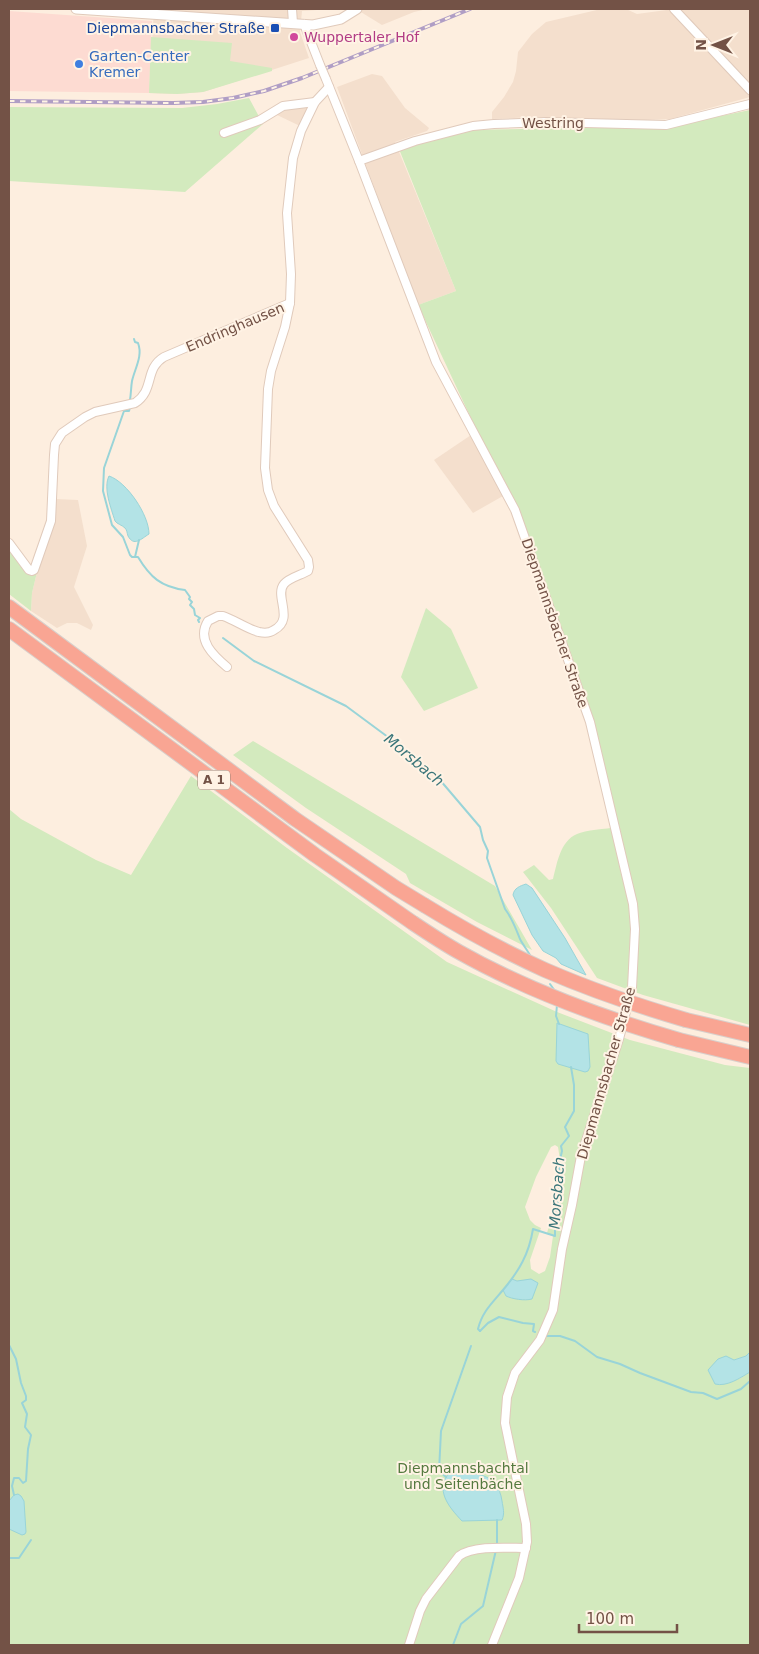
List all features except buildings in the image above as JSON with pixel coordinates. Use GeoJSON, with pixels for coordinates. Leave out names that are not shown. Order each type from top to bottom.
{"type":"FeatureCollection","features":[{"type":"Feature","properties":{"kind":"highway","name":"A 1"},"geometry":{"type":"LineString","coordinates":[[9,607],[345,854],[478,937],[545,970],[634,1004],[686,1020],[750,1035]]}},
{"type":"Feature","properties":{"kind":"highway","name":"A 1"},"geometry":{"type":"LineString","coordinates":[[9,629],[315,855],[413,923],[458,951],[510,978],[596,1014],[679,1040],[750,1057]]}},
{"type":"Feature","properties":{"kind":"street"},"geometry":{"type":"LineString","coordinates":[[76,9],[304,24],[332,22],[357,9]]}},
{"type":"Feature","properties":{"kind":"street"},"geometry":{"type":"LineString","coordinates":[[292,9],[293,23]]}},
{"type":"Feature","properties":{"kind":"street"},"geometry":{"type":"LineString","coordinates":[[674,9],[750,88]]}},
{"type":"Feature","properties":{"kind":"street","name":"Diepmannsbacher Straße"},"geometry":{"type":"LineString","coordinates":[[304,24],[436,362],[515,510],[590,722],[633,904],[635,929],[632,988],[619,1039],[580,1156],[572,1205],[561,1253],[553,1310],[540,1340],[516,1371],[507,1397],[505,1417],[526,1524],[526,1548],[519,1578],[492,1645]]}},
{"type":"Feature","properties":{"kind":"street"},"geometry":{"type":"LineString","coordinates":[[290,304],[291,274],[286,219],[290,177],[298,140],[315,102],[328,84]]}},
{"type":"Feature","properties":{"kind":"street"},"geometry":{"type":"LineString","coordinates":[[224,133],[260,120],[283,106],[315,102]]}},
{"type":"Feature","properties":{"kind":"street","name":"Westring"},"geometry":{"type":"LineString","coordinates":[[359,161],[414,141],[473,126],[546,122],[666,125],[750,104]]}},
{"type":"Feature","properties":{"kind":"street","name":"Endringhausen"},"geometry":{"type":"LineString","coordinates":[[9,543],[29,570],[34,570],[51,521],[55,444],[65,430],[104,409],[135,403],[140,400],[148,388],[153,365],[164,357],[290,304]]}},
{"type":"Feature","properties":{"kind":"street","name":"Endringhausen"},"geometry":{"type":"LineString","coordinates":[[228,667],[212,654],[206,644],[204,631],[208,620],[223,616],[256,631],[264,633],[273,631],[279,627],[283,618],[281,592],[283,585],[288,580],[308,571],[309,567],[308,560],[270,498],[266,482],[268,383],[286,326],[290,304]]}},
{"type":"Feature","properties":{"kind":"street"},"geometry":{"type":"LineString","coordinates":[[409,1645],[426,1599],[464,1553],[497,1548],[526,1548]]}},
{"type":"Feature","properties":{"kind":"shaded area"},"geometry":{"type":"Polygon","coordinates":[[[154,9],[333,9],[302,11],[300,32],[309,58],[203,92],[177,94],[149,93],[154,9]]]}},
{"type":"Feature","properties":{"kind":"shaded area"},"geometry":{"type":"Polygon","coordinates":[[[356,9],[427,9],[414,12],[382,25],[356,9]]]}},
{"type":"Feature","properties":{"kind":"shaded area"},"geometry":{"type":"Polygon","coordinates":[[[601,9],[626,9],[637,14],[674,9],[750,9],[750,97],[670,119],[534,117],[492,119],[492,112],[513,82],[518,52],[532,34],[546,22],[601,9]]]}},
{"type":"Feature","properties":{"kind":"shaded area","name":"Garten-Center Kremer"},"geometry":{"type":"Polygon","coordinates":[[[9,11],[152,21],[149,93],[9,91],[9,11]]]}},
{"type":"Feature","properties":{"kind":"shaded area"},"geometry":{"type":"Polygon","coordinates":[[[372,74],[382,76],[405,108],[429,128],[427,131],[395,142],[456,291],[418,305],[337,87],[372,74]]]}},
{"type":"Feature","properties":{"kind":"shaded area"},"geometry":{"type":"Polygon","coordinates":[[[309,106],[300,126],[275,114],[285,107],[309,106]]]}},
{"type":"Feature","properties":{"kind":"shaded area"},"geometry":{"type":"Polygon","coordinates":[[[477,431],[510,492],[473,513],[434,460],[477,431]]]}},
{"type":"Feature","properties":{"kind":"shaded area"},"geometry":{"type":"Polygon","coordinates":[[[55,499],[78,500],[87,546],[74,587],[93,625],[91,630],[77,623],[67,623],[57,628],[31,611],[32,593],[55,499]]]}},
{"type":"Feature","properties":{"kind":"green space"},"geometry":{"type":"Polygon","coordinates":[[[151,37],[232,43],[230,61],[272,68],[272,71],[203,92],[177,94],[149,93],[151,37]]]}},
{"type":"Feature","properties":{"kind":"green space"},"geometry":{"type":"Polygon","coordinates":[[[249,98],[263,124],[185,192],[9,181],[9,107],[182,108],[249,98]]]}},
{"type":"Feature","properties":{"kind":"green space"},"geometry":{"type":"Polygon","coordinates":[[[750,110],[750,1025],[643,995],[597,978],[551,908],[523,872],[534,865],[549,880],[553,879],[563,847],[571,837],[585,832],[617,827],[593,721],[510,492],[477,431],[418,305],[456,291],[399,149],[465,130],[672,126],[750,110]]]}},
{"type":"Feature","properties":{"kind":"green space"},"geometry":{"type":"Polygon","coordinates":[[[9,545],[28,573],[38,568],[32,593],[31,611],[9,594],[9,545]]]}},
{"type":"Feature","properties":{"kind":"green space"},"geometry":{"type":"Polygon","coordinates":[[[426,608],[451,629],[478,688],[424,711],[401,677],[426,608]]]}},
{"type":"Feature","properties":{"kind":"green space"},"geometry":{"type":"Polygon","coordinates":[[[253,741],[495,886],[532,950],[477,922],[410,883],[406,874],[306,808],[233,755],[253,741]]]}},
{"type":"Feature","properties":{"kind":"green space","name":"Diepmannsbachtal und Seitenbäche"},"geometry":{"type":"Polygon","coordinates":[[[191,776],[287,848],[447,962],[557,1012],[630,1040],[725,1065],[750,1068],[750,1352],[746,1356],[734,1360],[739,1379],[750,1372],[750,1645],[9,1645],[9,809],[21,819],[96,860],[131,875],[191,776]],[[555,1145],[551,1147],[536,1177],[525,1207],[530,1220],[541,1228],[530,1260],[531,1269],[539,1274],[545,1271],[550,1257],[553,1236],[547,1233],[549,1226],[552,1226],[561,1202],[561,1195],[557,1190],[560,1160],[558,1147],[555,1145]],[[513,1280],[513,1298],[529,1300],[517,1281],[513,1280]]]}},
{"type":"Feature","properties":{"kind":"water"},"geometry":{"type":"Polygon","coordinates":[[[109,476],[116,479],[130,492],[141,509],[149,534],[138,541],[135,542],[130,539],[125,528],[115,521],[107,492],[109,476]]]}},
{"type":"Feature","properties":{"kind":"water"},"geometry":{"type":"Polygon","coordinates":[[[526,884],[532,888],[565,938],[586,975],[561,964],[556,958],[543,951],[532,935],[513,895],[516,889],[526,884]]]}},
{"type":"Feature","properties":{"kind":"water"},"geometry":{"type":"Polygon","coordinates":[[[557,1023],[588,1034],[590,1067],[588,1071],[585,1072],[558,1064],[556,1061],[557,1023]]]}},
{"type":"Feature","properties":{"kind":"water"},"geometry":{"type":"Polygon","coordinates":[[[512,1279],[517,1281],[531,1279],[538,1283],[532,1299],[526,1300],[506,1296],[503,1290],[512,1279]]]}},
{"type":"Feature","properties":{"kind":"water"},"geometry":{"type":"Polygon","coordinates":[[[750,1352],[750,1372],[729,1383],[715,1384],[708,1370],[718,1359],[726,1356],[734,1360],[746,1356],[750,1352]]]}},
{"type":"Feature","properties":{"kind":"water"},"geometry":{"type":"Polygon","coordinates":[[[450,1472],[467,1472],[490,1479],[500,1491],[503,1510],[502,1520],[462,1521],[448,1504],[443,1492],[445,1479],[450,1472]]]}},
{"type":"Feature","properties":{"kind":"water"},"geometry":{"type":"Polygon","coordinates":[[[18,1494],[24,1501],[26,1532],[22,1535],[9,1529],[9,1501],[14,1495],[18,1494]]]}},
{"type":"Feature","properties":{"kind":"waterway","name":"Morsbach"},"geometry":{"type":"LineString","coordinates":[[130,400],[132,381],[140,353],[138,343],[134,339]]}},
{"type":"Feature","properties":{"kind":"waterway","name":"Morsbach"},"geometry":{"type":"LineString","coordinates":[[130,407],[129,411],[124,411],[104,468],[103,491],[112,525],[123,537],[130,555],[138,557],[157,580],[163,584],[185,590],[190,597],[189,599],[192,602],[190,605],[194,609],[195,615],[200,618],[199,622]]}},
{"type":"Feature","properties":{"kind":"waterway","name":"Morsbach"},"geometry":{"type":"LineString","coordinates":[[135,557],[139,540]]}},
{"type":"Feature","properties":{"kind":"waterway","name":"Morsbach"},"geometry":{"type":"LineString","coordinates":[[223,638],[254,661],[346,706],[396,743],[440,780],[480,827],[488,851],[487,858],[505,909],[531,957]]}},
{"type":"Feature","properties":{"kind":"waterway","name":"Morsbach"},"geometry":{"type":"LineString","coordinates":[[550,984],[555,991]]}},
{"type":"Feature","properties":{"kind":"waterway","name":"Morsbach"},"geometry":{"type":"LineString","coordinates":[[557,1005],[556,1016],[559,1024]]}},
{"type":"Feature","properties":{"kind":"waterway","name":"Morsbach"},"geometry":{"type":"LineString","coordinates":[[480,1331],[478,1329],[485,1313],[509,1283],[522,1262],[529,1246],[533,1229],[555,1236],[555,1213],[558,1206],[561,1146],[569,1136],[565,1127],[574,1111],[574,1085],[571,1067]]}},
{"type":"Feature","properties":{"kind":"waterway"},"geometry":{"type":"LineString","coordinates":[[480,1331],[488,1323],[499,1317],[534,1324],[533,1331],[535,1332]]}},
{"type":"Feature","properties":{"kind":"waterway"},"geometry":{"type":"LineString","coordinates":[[545,1336],[560,1336],[575,1341],[597,1357],[691,1392],[703,1393],[717,1399],[741,1389],[750,1381]]}},
{"type":"Feature","properties":{"kind":"waterway"},"geometry":{"type":"LineString","coordinates":[[9,1345],[16,1359],[26,1396],[26,1400],[22,1403],[27,1414],[25,1427],[31,1435],[26,1481],[23,1483],[19,1478],[14,1478],[12,1486],[14,1495]]}},
{"type":"Feature","properties":{"kind":"waterway","name":"Morsbach"},"geometry":{"type":"LineString","coordinates":[[446,1477],[439,1471],[441,1431],[471,1346]]}},
{"type":"Feature","properties":{"kind":"waterway","name":"Morsbach"},"geometry":{"type":"LineString","coordinates":[[497,1520],[497,1545]]}},
{"type":"Feature","properties":{"kind":"waterway"},"geometry":{"type":"LineString","coordinates":[[9,1558],[19,1558],[31,1540]]}},
{"type":"Feature","properties":{"kind":"waterway","name":"Morsbach"},"geometry":{"type":"LineString","coordinates":[[453,1645],[461,1624],[483,1606],[496,1550]]}},
{"type":"Feature","properties":{"kind":"railway"},"geometry":{"type":"LineString","coordinates":[[9,101],[173,103],[233,98],[264,91],[302,78],[470,9]]}},
{"type":"Feature","properties":{"kind":"place","name":"Diepmannsbacher Straße"},"geometry":{"type":"Point","coordinates":[275,28]}},
{"type":"Feature","properties":{"kind":"place","name":"Wuppertaler Hof"},"geometry":{"type":"Point","coordinates":[294,37]}},
{"type":"Feature","properties":{"kind":"place","name":"Garten-Center Kremer"},"geometry":{"type":"Point","coordinates":[79,64]}}]}
